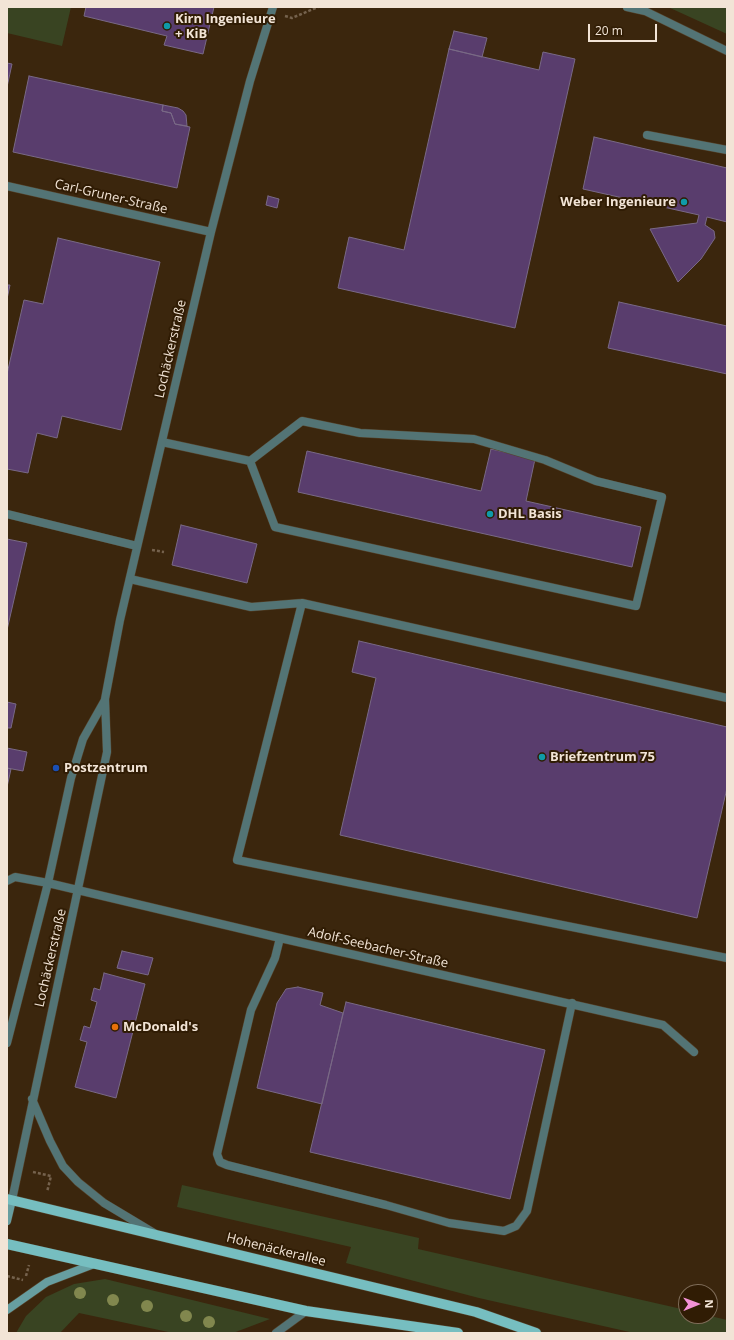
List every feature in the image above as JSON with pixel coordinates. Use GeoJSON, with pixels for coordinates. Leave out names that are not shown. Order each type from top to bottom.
{"type":"FeatureCollection","features":[{"type":"Feature","properties":{"kind":"main road","name":"Hohenäckerallee"},"geometry":{"type":"LineString","coordinates":[[10,1200],[476,1312],[536,1333]]}},
{"type":"Feature","properties":{"kind":"main road"},"geometry":{"type":"LineString","coordinates":[[7,1244],[306,1311],[458,1333]]}},
{"type":"Feature","properties":{"kind":"street","name":"Lochäckerstraße"},"geometry":{"type":"LineString","coordinates":[[7,1221],[10,1200],[107,752],[105,699],[120,620],[210,232],[250,81],[273,7]]}},
{"type":"Feature","properties":{"kind":"street"},"geometry":{"type":"LineString","coordinates":[[626,7],[645,11],[727,52]]}},
{"type":"Feature","properties":{"kind":"street"},"geometry":{"type":"LineString","coordinates":[[647,135],[727,150]]}},
{"type":"Feature","properties":{"kind":"street","name":"Carl-Gruner-Straße"},"geometry":{"type":"LineString","coordinates":[[7,186],[210,232]]}},
{"type":"Feature","properties":{"kind":"street"},"geometry":{"type":"LineString","coordinates":[[162,442],[250,461],[302,421],[360,433],[474,439],[545,460],[596,481],[662,497],[636,606],[275,527],[250,461]]}},
{"type":"Feature","properties":{"kind":"street"},"geometry":{"type":"LineString","coordinates":[[7,514],[137,546]]}},
{"type":"Feature","properties":{"kind":"street"},"geometry":{"type":"LineString","coordinates":[[130,579],[251,607],[302,603],[727,698]]}},
{"type":"Feature","properties":{"kind":"street"},"geometry":{"type":"LineString","coordinates":[[302,603],[237,860],[327,877],[658,946],[727,958]]}},
{"type":"Feature","properties":{"kind":"street","name":"Lochäckerstraße"},"geometry":{"type":"LineString","coordinates":[[7,1043],[48,883],[71,778],[83,739],[105,699]]}},
{"type":"Feature","properties":{"kind":"street"},"geometry":{"type":"LineString","coordinates":[[7,881],[15,877],[48,883]]}},
{"type":"Feature","properties":{"kind":"street","name":"Adolf-Seebacher-Straße"},"geometry":{"type":"LineString","coordinates":[[48,883],[280,938],[572,1003],[663,1025],[694,1052]]}},
{"type":"Feature","properties":{"kind":"street"},"geometry":{"type":"LineString","coordinates":[[280,938],[275,958],[251,1010],[217,1154],[220,1162],[449,1223],[504,1231],[516,1226],[527,1211],[572,1003]]}},
{"type":"Feature","properties":{"kind":"street"},"geometry":{"type":"LineString","coordinates":[[32,1099],[50,1141],[63,1166],[78,1182],[104,1203],[158,1235]]}},
{"type":"Feature","properties":{"kind":"street"},"geometry":{"type":"LineString","coordinates":[[7,1310],[47,1282],[94,1264]]}},
{"type":"Feature","properties":{"kind":"street"},"geometry":{"type":"LineString","coordinates":[[276,1333],[306,1311]]}},
{"type":"Feature","properties":{"kind":"green space"},"geometry":{"type":"Polygon","coordinates":[[[7,7],[71,7],[62,46],[7,33],[7,7]]]}},
{"type":"Feature","properties":{"kind":"green space"},"geometry":{"type":"Polygon","coordinates":[[[668,7],[727,7],[727,34],[668,7]]]}},
{"type":"Feature","properties":{"kind":"green space"},"geometry":{"type":"Polygon","coordinates":[[[182,1185],[419,1238],[418,1249],[678,1308],[678,1324],[718,1324],[718,1318],[727,1320],[727,1333],[634,1333],[479,1298],[346,1263],[351,1247],[177,1207],[182,1185]]]}},
{"type":"Feature","properties":{"kind":"green space"},"geometry":{"type":"Polygon","coordinates":[[[105,1279],[270,1319],[233,1333],[173,1333],[79,1313],[60,1333],[16,1333],[26,1316],[46,1297],[74,1284],[105,1279]]]}},
{"type":"Feature","properties":{"kind":"building","name":"Kirn Ingenieure + KiB"},"geometry":{"type":"Polygon","coordinates":[[[86,7],[214,7],[203,54],[164,45],[167,36],[84,16],[86,7]]]}},
{"type":"Feature","properties":{"kind":"building"},"geometry":{"type":"Polygon","coordinates":[[[454,31],[487,38],[482,57],[449,49],[454,31]]]}},
{"type":"Feature","properties":{"kind":"building"},"geometry":{"type":"Polygon","coordinates":[[[449,49],[539,70],[543,52],[575,59],[515,328],[338,288],[349,237],[404,250],[449,49]]]}},
{"type":"Feature","properties":{"kind":"building"},"geometry":{"type":"Polygon","coordinates":[[[7,63],[12,64],[7,87],[7,63]]]}},
{"type":"Feature","properties":{"kind":"building"},"geometry":{"type":"Polygon","coordinates":[[[29,76],[163,105],[162,111],[171,113],[175,124],[190,127],[177,188],[13,152],[29,76]]]}},
{"type":"Feature","properties":{"kind":"building"},"geometry":{"type":"Polygon","coordinates":[[[163,105],[178,108],[183,111],[186,115],[187,126],[175,124],[171,113],[162,111],[163,105]]]}},
{"type":"Feature","properties":{"kind":"building","name":"Weber Ingenieure"},"geometry":{"type":"Polygon","coordinates":[[[594,137],[727,168],[727,222],[707,217],[705,225],[714,231],[715,238],[701,259],[678,282],[650,229],[697,223],[699,215],[583,189],[594,137]]]}},
{"type":"Feature","properties":{"kind":"building"},"geometry":{"type":"Polygon","coordinates":[[[268,196],[279,199],[277,208],[266,205],[268,196]]]}},
{"type":"Feature","properties":{"kind":"building"},"geometry":{"type":"Polygon","coordinates":[[[58,238],[160,262],[121,430],[62,416],[57,438],[37,433],[28,473],[7,469],[7,374],[24,300],[43,304],[58,238]]]}},
{"type":"Feature","properties":{"kind":"building"},"geometry":{"type":"Polygon","coordinates":[[[7,285],[10,285],[7,299],[7,285]]]}},
{"type":"Feature","properties":{"kind":"building"},"geometry":{"type":"Polygon","coordinates":[[[619,302],[727,326],[727,374],[608,348],[619,302]]]}},
{"type":"Feature","properties":{"kind":"building","name":"DHL Basis"},"geometry":{"type":"Polygon","coordinates":[[[491,449],[535,459],[526,501],[641,527],[632,567],[298,492],[307,451],[481,491],[491,449]]]}},
{"type":"Feature","properties":{"kind":"building"},"geometry":{"type":"Polygon","coordinates":[[[181,525],[257,544],[247,583],[172,565],[181,525]]]}},
{"type":"Feature","properties":{"kind":"building"},"geometry":{"type":"Polygon","coordinates":[[[7,539],[27,543],[7,630],[7,539]]]}},
{"type":"Feature","properties":{"kind":"building","name":"Briefzentrum 75"},"geometry":{"type":"Polygon","coordinates":[[[359,641],[727,727],[727,788],[697,918],[340,835],[376,678],[352,672],[359,641]]]}},
{"type":"Feature","properties":{"kind":"building"},"geometry":{"type":"Polygon","coordinates":[[[7,702],[16,704],[11,728],[7,728],[7,702]]]}},
{"type":"Feature","properties":{"kind":"building"},"geometry":{"type":"Polygon","coordinates":[[[7,748],[27,752],[23,771],[7,768],[7,748]]]}},
{"type":"Feature","properties":{"kind":"building"},"geometry":{"type":"Polygon","coordinates":[[[7,768],[11,769],[7,787],[7,768]]]}},
{"type":"Feature","properties":{"kind":"building"},"geometry":{"type":"Polygon","coordinates":[[[122,951],[153,958],[148,975],[117,968],[122,951]]]}},
{"type":"Feature","properties":{"kind":"building"},"geometry":{"type":"Polygon","coordinates":[[[104,973],[145,984],[116,1098],[75,1087],[87,1042],[80,1040],[84,1026],[90,1028],[97,1002],[91,1000],[94,988],[100,990],[104,973]]]}},
{"type":"Feature","properties":{"kind":"building"},"geometry":{"type":"Polygon","coordinates":[[[298,987],[323,993],[320,1005],[343,1013],[322,1104],[257,1088],[277,1003],[286,989],[298,987]]]}},
{"type":"Feature","properties":{"kind":"building"},"geometry":{"type":"Polygon","coordinates":[[[346,1002],[545,1050],[510,1199],[310,1152],[346,1002]]]}},
{"type":"Feature","properties":{"kind":"place","name":"Kirn Ingenieure + KiB"},"geometry":{"type":"Point","coordinates":[167,26]}},
{"type":"Feature","properties":{"kind":"place","name":"Weber Ingenieure"},"geometry":{"type":"Point","coordinates":[684,202]}},
{"type":"Feature","properties":{"kind":"place","name":"DHL Basis"},"geometry":{"type":"Point","coordinates":[490,514]}},
{"type":"Feature","properties":{"kind":"place","name":"Briefzentrum 75"},"geometry":{"type":"Point","coordinates":[542,757]}},
{"type":"Feature","properties":{"kind":"place","name":"Postzentrum"},"geometry":{"type":"Point","coordinates":[56,768]}},
{"type":"Feature","properties":{"kind":"place","name":"McDonald's"},"geometry":{"type":"Point","coordinates":[115,1027]}}]}
